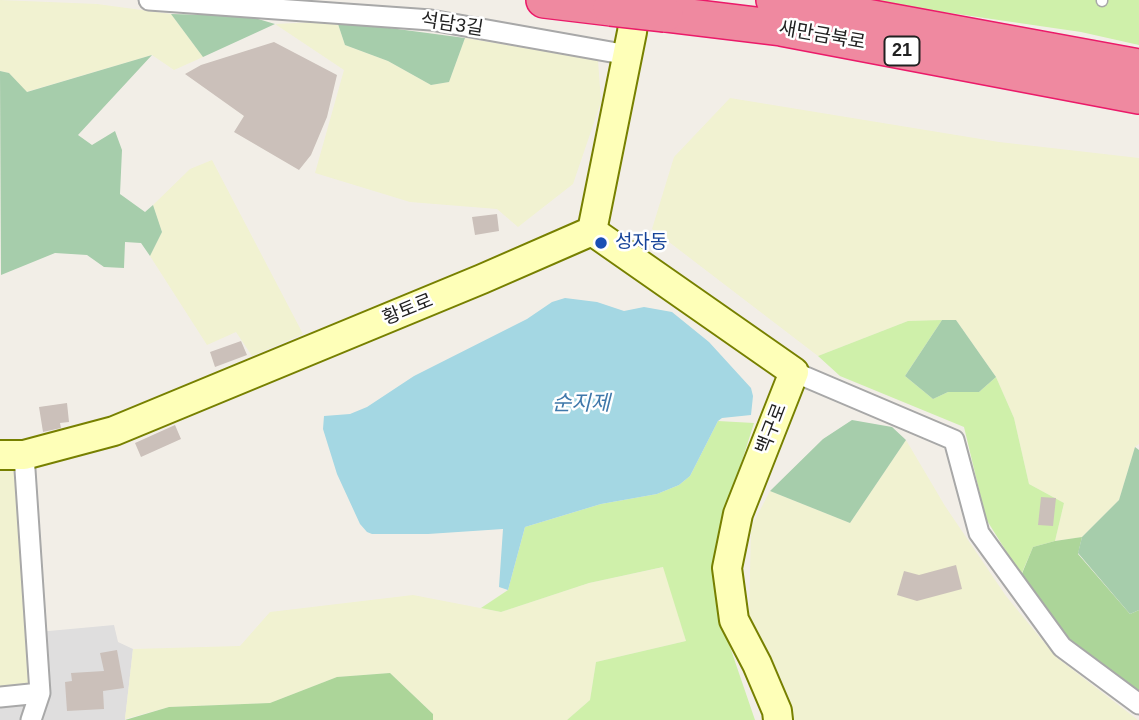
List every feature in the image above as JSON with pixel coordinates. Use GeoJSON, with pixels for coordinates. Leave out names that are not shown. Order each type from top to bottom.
{"type":"FeatureCollection","features":[{"type":"Feature","properties":{"kind":"highway","name":"새만금북로"},"geometry":{"type":"LineString","coordinates":[[544,0],[637,7],[782,28],[1139,96]]}},
{"type":"Feature","properties":{"kind":"highway","name":"새만금북로"},"geometry":{"type":"LineString","coordinates":[[774,0],[1139,67]]}},
{"type":"Feature","properties":{"kind":"main road"},"geometry":{"type":"LineString","coordinates":[[637,7],[592,231],[794,372]]}},
{"type":"Feature","properties":{"kind":"main road","name":"황토로"},"geometry":{"type":"LineString","coordinates":[[12,455],[114,431],[592,231]]}},
{"type":"Feature","properties":{"kind":"main road","name":"백구로"},"geometry":{"type":"LineString","coordinates":[[778,720],[777,711],[757,664],[734,620],[727,568],[738,514],[794,372]]}},
{"type":"Feature","properties":{"kind":"street","name":"석담3길"},"geometry":{"type":"LineString","coordinates":[[149,0],[431,20],[628,55]]}},
{"type":"Feature","properties":{"kind":"street"},"geometry":{"type":"LineString","coordinates":[[794,372],[954,440],[979,533],[1062,647],[1139,704]]}},
{"type":"Feature","properties":{"kind":"street"},"geometry":{"type":"LineString","coordinates":[[12,455],[40,693],[32,720]]}},
{"type":"Feature","properties":{"kind":"street"},"geometry":{"type":"LineString","coordinates":[[0,697],[40,693]]}},
{"type":"Feature","properties":{"kind":"shaded area"},"geometry":{"type":"Polygon","coordinates":[[[114,625],[118,642],[133,649],[125,720],[0,720],[0,688],[27,633],[114,625]]]}},
{"type":"Feature","properties":{"kind":"green space"},"geometry":{"type":"Polygon","coordinates":[[[0,0],[97,4],[171,14],[203,57],[174,70],[152,55],[26,92],[9,73],[0,71],[0,0]]]}},
{"type":"Feature","properties":{"kind":"green space"},"geometry":{"type":"Polygon","coordinates":[[[861,0],[1139,0],[1139,45],[1081,32],[861,0]]]}},
{"type":"Feature","properties":{"kind":"green space"},"geometry":{"type":"Polygon","coordinates":[[[171,14],[248,16],[275,24],[203,57],[171,14]]]}},
{"type":"Feature","properties":{"kind":"green space"},"geometry":{"type":"Polygon","coordinates":[[[337,21],[345,45],[388,61],[431,85],[449,82],[465,38],[598,60],[601,102],[573,184],[518,227],[497,209],[410,202],[315,173],[344,70],[275,24],[337,21]]]}},
{"type":"Feature","properties":{"kind":"green space"},"geometry":{"type":"Polygon","coordinates":[[[337,21],[465,38],[449,82],[431,85],[388,61],[345,45],[337,21]]]}},
{"type":"Feature","properties":{"kind":"green space"},"geometry":{"type":"Polygon","coordinates":[[[152,55],[78,135],[92,145],[115,131],[122,150],[120,194],[145,212],[153,205],[162,232],[150,256],[141,243],[125,242],[124,268],[104,267],[87,255],[55,253],[1,275],[0,71],[9,73],[27,92],[152,55]]]}},
{"type":"Feature","properties":{"kind":"green space"},"geometry":{"type":"Polygon","coordinates":[[[730,98],[999,142],[1139,158],[1139,444],[1135,447],[1119,500],[1082,537],[1055,541],[1064,503],[1029,484],[1014,418],[996,377],[956,320],[908,321],[818,356],[652,229],[674,157],[730,98]]]}},
{"type":"Feature","properties":{"kind":"green space"},"geometry":{"type":"Polygon","coordinates":[[[212,160],[303,334],[252,356],[236,332],[207,345],[150,256],[162,232],[153,205],[190,169],[212,160]]]}},
{"type":"Feature","properties":{"kind":"green space"},"geometry":{"type":"Polygon","coordinates":[[[942,320],[905,376],[933,399],[948,392],[979,392],[996,377],[1014,418],[1029,484],[1064,503],[1055,541],[1033,547],[1021,575],[986,519],[964,427],[840,376],[818,356],[908,321],[942,320]]]}},
{"type":"Feature","properties":{"kind":"green space"},"geometry":{"type":"Polygon","coordinates":[[[942,320],[956,320],[996,377],[979,392],[948,392],[933,399],[905,376],[942,320]]]}},
{"type":"Feature","properties":{"kind":"green space"},"geometry":{"type":"Polygon","coordinates":[[[852,420],[892,427],[906,440],[850,523],[770,491],[823,439],[852,420]]]}},
{"type":"Feature","properties":{"kind":"green space"},"geometry":{"type":"Polygon","coordinates":[[[718,421],[754,423],[722,524],[716,606],[755,720],[567,720],[590,700],[596,662],[686,641],[663,567],[589,583],[501,612],[481,608],[508,590],[525,527],[601,504],[657,494],[679,485],[690,476],[718,421]]]}},
{"type":"Feature","properties":{"kind":"green space"},"geometry":{"type":"Polygon","coordinates":[[[906,440],[945,506],[1006,596],[1056,657],[1138,720],[792,720],[783,683],[749,617],[751,527],[770,491],[850,523],[906,440]]]}},
{"type":"Feature","properties":{"kind":"green space"},"geometry":{"type":"Polygon","coordinates":[[[1135,447],[1139,450],[1139,610],[1130,614],[1078,553],[1082,537],[1119,500],[1135,447]]]}},
{"type":"Feature","properties":{"kind":"green space"},"geometry":{"type":"Polygon","coordinates":[[[0,469],[14,470],[31,685],[0,688],[0,469]]]}},
{"type":"Feature","properties":{"kind":"green space"},"geometry":{"type":"Polygon","coordinates":[[[1082,537],[1078,554],[1130,614],[1139,610],[1139,695],[1076,649],[1051,621],[1021,576],[1033,547],[1082,537]]]}},
{"type":"Feature","properties":{"kind":"green space"},"geometry":{"type":"Polygon","coordinates":[[[664,567],[686,641],[596,662],[590,700],[567,720],[433,720],[433,714],[390,673],[337,677],[270,703],[169,707],[125,719],[133,649],[240,646],[270,612],[413,595],[501,612],[589,583],[664,567]]]}},
{"type":"Feature","properties":{"kind":"green space"},"geometry":{"type":"Polygon","coordinates":[[[390,673],[433,714],[433,720],[125,720],[169,707],[270,703],[337,677],[390,673]]]}},
{"type":"Feature","properties":{"kind":"water","name":"순지제"},"geometry":{"type":"Polygon","coordinates":[[[565,298],[597,302],[624,311],[644,307],[672,312],[709,342],[751,388],[751,415],[722,418],[718,421],[690,476],[679,485],[657,494],[601,504],[525,527],[508,590],[499,587],[503,529],[428,534],[367,532],[360,524],[337,474],[323,429],[324,416],[350,414],[367,407],[414,376],[527,319],[552,302],[565,298]]]}},
{"type":"Feature","properties":{"kind":"building"},"geometry":{"type":"Polygon","coordinates":[[[274,42],[337,75],[327,117],[311,155],[299,170],[234,132],[244,116],[185,74],[201,65],[274,42]]]}},
{"type":"Feature","properties":{"kind":"building"},"geometry":{"type":"Polygon","coordinates":[[[497,214],[499,231],[475,235],[472,217],[497,214]]]}},
{"type":"Feature","properties":{"kind":"building"},"geometry":{"type":"Polygon","coordinates":[[[241,341],[247,355],[215,367],[210,352],[241,341]]]}},
{"type":"Feature","properties":{"kind":"building"},"geometry":{"type":"Polygon","coordinates":[[[67,403],[69,422],[60,423],[61,428],[43,432],[39,407],[67,403]]]}},
{"type":"Feature","properties":{"kind":"building"},"geometry":{"type":"Polygon","coordinates":[[[175,425],[181,439],[141,457],[135,443],[175,425]]]}},
{"type":"Feature","properties":{"kind":"building"},"geometry":{"type":"Polygon","coordinates":[[[1041,497],[1056,498],[1053,526],[1038,525],[1041,497]]]}},
{"type":"Feature","properties":{"kind":"building"},"geometry":{"type":"Polygon","coordinates":[[[956,565],[962,589],[917,601],[897,595],[904,571],[919,575],[956,565]]]}},
{"type":"Feature","properties":{"kind":"building"},"geometry":{"type":"Polygon","coordinates":[[[117,650],[124,688],[103,691],[104,709],[67,711],[65,682],[72,681],[71,673],[104,671],[100,653],[117,650]]]}},
{"type":"Feature","properties":{"kind":"place","name":"성자동"},"geometry":{"type":"Point","coordinates":[601,243]}}]}
